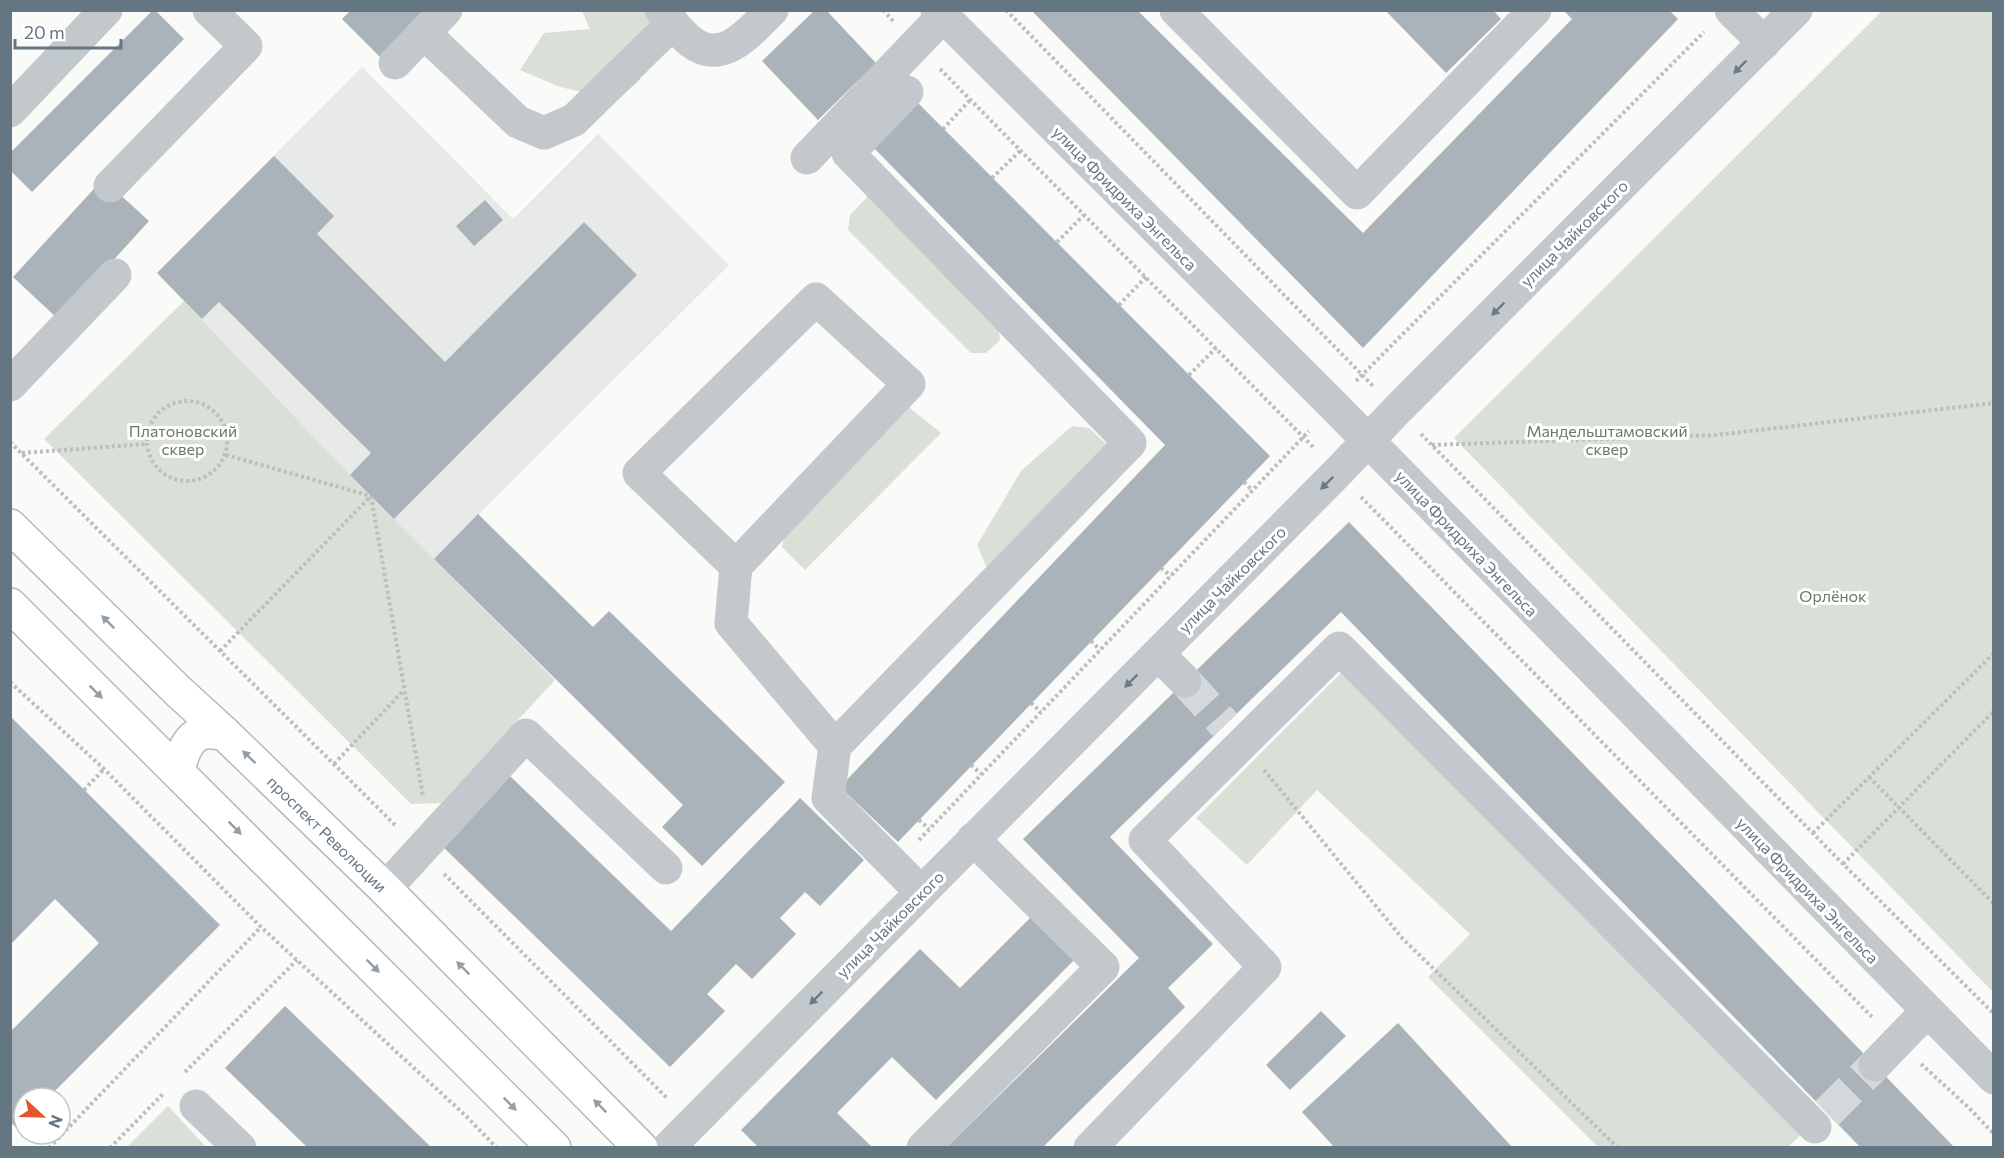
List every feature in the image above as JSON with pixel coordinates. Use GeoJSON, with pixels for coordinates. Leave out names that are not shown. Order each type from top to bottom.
{"type":"FeatureCollection","features":[{"type":"Feature","properties":{"kind":"main road","name":"проспект Революции"},"geometry":{"type":"LineString","coordinates":[[10,526],[385,889],[641,1148]]}},
{"type":"Feature","properties":{"kind":"main road"},"geometry":{"type":"LineString","coordinates":[[10,605],[554,1148]]}},
{"type":"Feature","properties":{"kind":"main road"},"geometry":{"type":"LineString","coordinates":[[178,771],[181,757],[189,742],[203,732],[224,733]]}},
{"type":"Feature","properties":{"kind":"street"},"geometry":{"type":"LineString","coordinates":[[10,111],[105,10]]}},
{"type":"Feature","properties":{"kind":"street"},"geometry":{"type":"LineString","coordinates":[[110,186],[246,46],[210,10]]}},
{"type":"Feature","properties":{"kind":"street"},"geometry":{"type":"LineString","coordinates":[[395,63],[435,22],[518,122],[544,133],[574,120],[667,17],[692,42],[714,51],[733,46],[772,10]]}},
{"type":"Feature","properties":{"kind":"street"},"geometry":{"type":"LineString","coordinates":[[1176,10],[1358,193],[1383,148],[1535,10]]}},
{"type":"Feature","properties":{"kind":"street","name":"улица Чайковского"},"geometry":{"type":"LineString","coordinates":[[668,1148],[1796,10]]}},
{"type":"Feature","properties":{"kind":"street"},"geometry":{"type":"LineString","coordinates":[[807,158],[916,44],[940,13]]}},
{"type":"Feature","properties":{"kind":"street","name":"улица Фридриха Энгельса"},"geometry":{"type":"LineString","coordinates":[[940,13],[1333,405],[1994,1078]]}},
{"type":"Feature","properties":{"kind":"street"},"geometry":{"type":"LineString","coordinates":[[1720,19],[1764,43]]}},
{"type":"Feature","properties":{"kind":"street"},"geometry":{"type":"LineString","coordinates":[[907,92],[848,153],[1130,443],[835,746],[828,798],[921,892]]}},
{"type":"Feature","properties":{"kind":"street"},"geometry":{"type":"LineString","coordinates":[[10,385],[115,275]]}},
{"type":"Feature","properties":{"kind":"street"},"geometry":{"type":"LineString","coordinates":[[736,566],[639,472],[816,299],[909,384],[736,566],[731,623],[835,746]]}},
{"type":"Feature","properties":{"kind":"street"},"geometry":{"type":"LineString","coordinates":[[1090,1148],[1265,967],[1145,840],[1233,734],[1339,648],[1826,1129]]}},
{"type":"Feature","properties":{"kind":"street"},"geometry":{"type":"LineString","coordinates":[[1158,654],[1185,681]]}},
{"type":"Feature","properties":{"kind":"street"},"geometry":{"type":"LineString","coordinates":[[385,889],[526,735],[666,868]]}},
{"type":"Feature","properties":{"kind":"street"},"geometry":{"type":"LineString","coordinates":[[922,1148],[1103,968],[974,839]]}},
{"type":"Feature","properties":{"kind":"street"},"geometry":{"type":"LineString","coordinates":[[1886,1053],[1927,1011]]}},
{"type":"Feature","properties":{"kind":"street"},"geometry":{"type":"LineString","coordinates":[[183,1097],[240,1148]]}},
{"type":"Feature","properties":{"kind":"path"},"geometry":{"type":"LineString","coordinates":[[883,10],[1338,472],[1886,1053],[1967,1106],[1994,1134]]}},
{"type":"Feature","properties":{"kind":"path"},"geometry":{"type":"LineString","coordinates":[[1006,10],[1362,375]]}},
{"type":"Feature","properties":{"kind":"path"},"geometry":{"type":"LineString","coordinates":[[894,866],[1362,375],[1720,19]]}},
{"type":"Feature","properties":{"kind":"path"},"geometry":{"type":"LineString","coordinates":[[943,129],[970,99]]}},
{"type":"Feature","properties":{"kind":"path"},"geometry":{"type":"LineString","coordinates":[[992,178],[1021,150]]}},
{"type":"Feature","properties":{"kind":"path"},"geometry":{"type":"LineString","coordinates":[[1057,242],[1084,215]]}},
{"type":"Feature","properties":{"kind":"path"},"geometry":{"type":"LineString","coordinates":[[1119,305],[1146,277]]}},
{"type":"Feature","properties":{"kind":"path"},"geometry":{"type":"LineString","coordinates":[[1189,375],[1216,348]]}},
{"type":"Feature","properties":{"kind":"path"},"geometry":{"type":"LineString","coordinates":[[185,400],[201,403],[214,411],[224,423],[228,439],[226,455],[218,468],[205,478],[190,482],[174,480],[160,472],[151,459],[147,444],[148,430],[157,414],[170,404],[185,400]]}},
{"type":"Feature","properties":{"kind":"path"},"geometry":{"type":"LineString","coordinates":[[1431,445],[1716,435],[1994,404]]}},
{"type":"Feature","properties":{"kind":"path"},"geometry":{"type":"LineString","coordinates":[[1415,428],[1843,864],[1994,1014]]}},
{"type":"Feature","properties":{"kind":"path"},"geometry":{"type":"LineString","coordinates":[[10,442],[334,764],[426,845],[693,1122]]}},
{"type":"Feature","properties":{"kind":"path"},"geometry":{"type":"LineString","coordinates":[[21,453],[147,444]]}},
{"type":"Feature","properties":{"kind":"path"},"geometry":{"type":"LineString","coordinates":[[226,455],[371,496]]}},
{"type":"Feature","properties":{"kind":"path"},"geometry":{"type":"LineString","coordinates":[[1244,482],[1252,490]]}},
{"type":"Feature","properties":{"kind":"path"},"geometry":{"type":"LineString","coordinates":[[220,651],[371,496]]}},
{"type":"Feature","properties":{"kind":"path"},"geometry":{"type":"LineString","coordinates":[[371,496],[405,690],[426,845]]}},
{"type":"Feature","properties":{"kind":"path"},"geometry":{"type":"LineString","coordinates":[[1161,568],[1170,576]]}},
{"type":"Feature","properties":{"kind":"path"},"geometry":{"type":"LineString","coordinates":[[1091,641],[1100,650]]}},
{"type":"Feature","properties":{"kind":"path"},"geometry":{"type":"LineString","coordinates":[[1813,833],[1994,653]]}},
{"type":"Feature","properties":{"kind":"path"},"geometry":{"type":"LineString","coordinates":[[10,682],[104,769],[261,927],[466,1116],[497,1148]]}},
{"type":"Feature","properties":{"kind":"path"},"geometry":{"type":"LineString","coordinates":[[334,764],[405,690]]}},
{"type":"Feature","properties":{"kind":"path"},"geometry":{"type":"LineString","coordinates":[[1031,703],[1041,712]]}},
{"type":"Feature","properties":{"kind":"path"},"geometry":{"type":"LineString","coordinates":[[1843,864],[1994,711]]}},
{"type":"Feature","properties":{"kind":"path"},"geometry":{"type":"LineString","coordinates":[[1233,734],[1403,939],[1618,1148]]}},
{"type":"Feature","properties":{"kind":"path"},"geometry":{"type":"LineString","coordinates":[[971,765],[981,774]]}},
{"type":"Feature","properties":{"kind":"path"},"geometry":{"type":"LineString","coordinates":[[84,790],[104,769]]}},
{"type":"Feature","properties":{"kind":"path"},"geometry":{"type":"LineString","coordinates":[[1869,777],[1994,904]]}},
{"type":"Feature","properties":{"kind":"path"},"geometry":{"type":"LineString","coordinates":[[919,820],[929,829]]}},
{"type":"Feature","properties":{"kind":"path"},"geometry":{"type":"LineString","coordinates":[[49,1148],[261,927]]}},
{"type":"Feature","properties":{"kind":"path"},"geometry":{"type":"LineString","coordinates":[[178,1080],[297,960]]}},
{"type":"Feature","properties":{"kind":"path"},"geometry":{"type":"LineString","coordinates":[[110,1148],[183,1097]]}},
{"type":"Feature","properties":{"kind":"shaded area"},"geometry":{"type":"Polygon","coordinates":[[[362,67],[513,219],[598,134],[729,265],[434,559],[350,475],[157,273],[362,67]]]}},
{"type":"Feature","properties":{"kind":"green space"},"geometry":{"type":"Polygon","coordinates":[[[582,11],[666,11],[643,31],[640,80],[617,100],[560,87],[520,70],[544,33],[590,29],[582,11]]]}},
{"type":"Feature","properties":{"kind":"green space","name":"Орлёнок"},"geometry":{"type":"Polygon","coordinates":[[[1882,11],[1993,11],[1993,992],[1454,438],[1882,11]]]}},
{"type":"Feature","properties":{"kind":"green space"},"geometry":{"type":"Polygon","coordinates":[[[869,195],[998,323],[1000,340],[986,353],[971,353],[848,230],[850,215],[869,195]]]}},
{"type":"Feature","properties":{"kind":"green space","name":"Платоновский сквер"},"geometry":{"type":"Polygon","coordinates":[[[184,301],[350,475],[555,680],[441,803],[411,804],[44,439],[184,301]]]}},
{"type":"Feature","properties":{"kind":"green space"},"geometry":{"type":"Polygon","coordinates":[[[901,401],[941,433],[805,570],[782,547],[788,520],[901,401]]]}},
{"type":"Feature","properties":{"kind":"green space"},"geometry":{"type":"Polygon","coordinates":[[[1072,426],[1089,428],[1106,444],[998,566],[986,566],[977,545],[1021,471],[1072,426]]]}},
{"type":"Feature","properties":{"kind":"green space"},"geometry":{"type":"Polygon","coordinates":[[[1342,672],[1802,1134],[1788,1147],[1598,1147],[1428,977],[1470,934],[1317,790],[1247,865],[1196,818],[1342,672]]]}},
{"type":"Feature","properties":{"kind":"green space"},"geometry":{"type":"Polygon","coordinates":[[[168,1106],[206,1147],[127,1147],[168,1106]]]}},
{"type":"Feature","properties":{"kind":"building"},"geometry":{"type":"Polygon","coordinates":[[[153,10],[184,39],[32,192],[10,170],[10,153],[153,10]]]}},
{"type":"Feature","properties":{"kind":"building"},"geometry":{"type":"Polygon","coordinates":[[[351,10],[427,10],[380,57],[342,19],[351,10]]]}},
{"type":"Feature","properties":{"kind":"building"},"geometry":{"type":"Polygon","coordinates":[[[815,10],[826,10],[876,63],[818,120],[762,61],[815,10]]]}},
{"type":"Feature","properties":{"kind":"building"},"geometry":{"type":"Polygon","coordinates":[[[1031,10],[1137,10],[1363,233],[1572,19],[1563,10],[1669,10],[1678,19],[1363,348],[1031,10]]]}},
{"type":"Feature","properties":{"kind":"building"},"geometry":{"type":"Polygon","coordinates":[[[1385,10],[1493,10],[1501,19],[1446,73],[1385,10]]]}},
{"type":"Feature","properties":{"kind":"building"},"geometry":{"type":"Polygon","coordinates":[[[916,101],[1270,456],[898,842],[840,787],[1165,445],[872,146],[916,101]]]}},
{"type":"Feature","properties":{"kind":"building"},"geometry":{"type":"Polygon","coordinates":[[[274,156],[334,216],[317,234],[445,362],[584,222],[637,275],[394,519],[350,475],[371,453],[219,302],[202,319],[157,273],[274,156]]]}},
{"type":"Feature","properties":{"kind":"building"},"geometry":{"type":"Polygon","coordinates":[[[103,179],[149,221],[59,320],[13,277],[103,179]]]}},
{"type":"Feature","properties":{"kind":"building"},"geometry":{"type":"Polygon","coordinates":[[[485,200],[503,220],[474,246],[456,226],[485,200]]]}},
{"type":"Feature","properties":{"kind":"building"},"geometry":{"type":"Polygon","coordinates":[[[478,514],[593,627],[609,611],[785,782],[702,866],[662,827],[683,805],[434,559],[478,514]]]}},
{"type":"Feature","properties":{"kind":"building"},"geometry":{"type":"Polygon","coordinates":[[[1349,522],[1955,1148],[1861,1148],[1341,612],[1110,837],[1213,944],[1168,988],[1185,1007],[1042,1148],[946,1148],[1139,958],[1023,839],[1349,522]]]}},
{"type":"Feature","properties":{"kind":"building"},"geometry":{"type":"Polygon","coordinates":[[[10,716],[220,925],[60,1086],[12,1086],[12,1124],[10,1122],[10,1032],[99,943],[55,899],[10,945],[10,716]]]}},
{"type":"Feature","properties":{"kind":"building"},"geometry":{"type":"Polygon","coordinates":[[[510,776],[671,931],[800,798],[864,860],[820,906],[805,892],[780,918],[796,934],[752,979],[736,964],[707,994],[725,1011],[670,1067],[442,846],[510,776]]]}},
{"type":"Feature","properties":{"kind":"building"},"geometry":{"type":"Polygon","coordinates":[[[1033,915],[1076,958],[936,1100],[892,1057],[837,1113],[873,1148],[759,1148],[741,1130],[920,949],[960,988],[1033,915]]]}},
{"type":"Feature","properties":{"kind":"building"},"geometry":{"type":"Polygon","coordinates":[[[285,1006],[432,1148],[308,1148],[225,1068],[285,1006]]]}},
{"type":"Feature","properties":{"kind":"building"},"geometry":{"type":"Polygon","coordinates":[[[1321,1011],[1346,1036],[1290,1090],[1266,1065],[1321,1011]]]}},
{"type":"Feature","properties":{"kind":"building"},"geometry":{"type":"Polygon","coordinates":[[[1398,1023],[1513,1148],[1335,1148],[1302,1112],[1398,1023]]]}},
{"type":"Feature","properties":{"kind":"tunnel"},"geometry":{"type":"LineString","coordinates":[[1185,681],[1225,725]]}},
{"type":"Feature","properties":{"kind":"tunnel"},"geometry":{"type":"LineString","coordinates":[[1827,1113],[1875,1065]]}},
{"type":"Feature","properties":{"kind":"park label","name":"Мандельштамовский сквер"},"geometry":{"type":"Point","coordinates":[1607,439]}}]}
